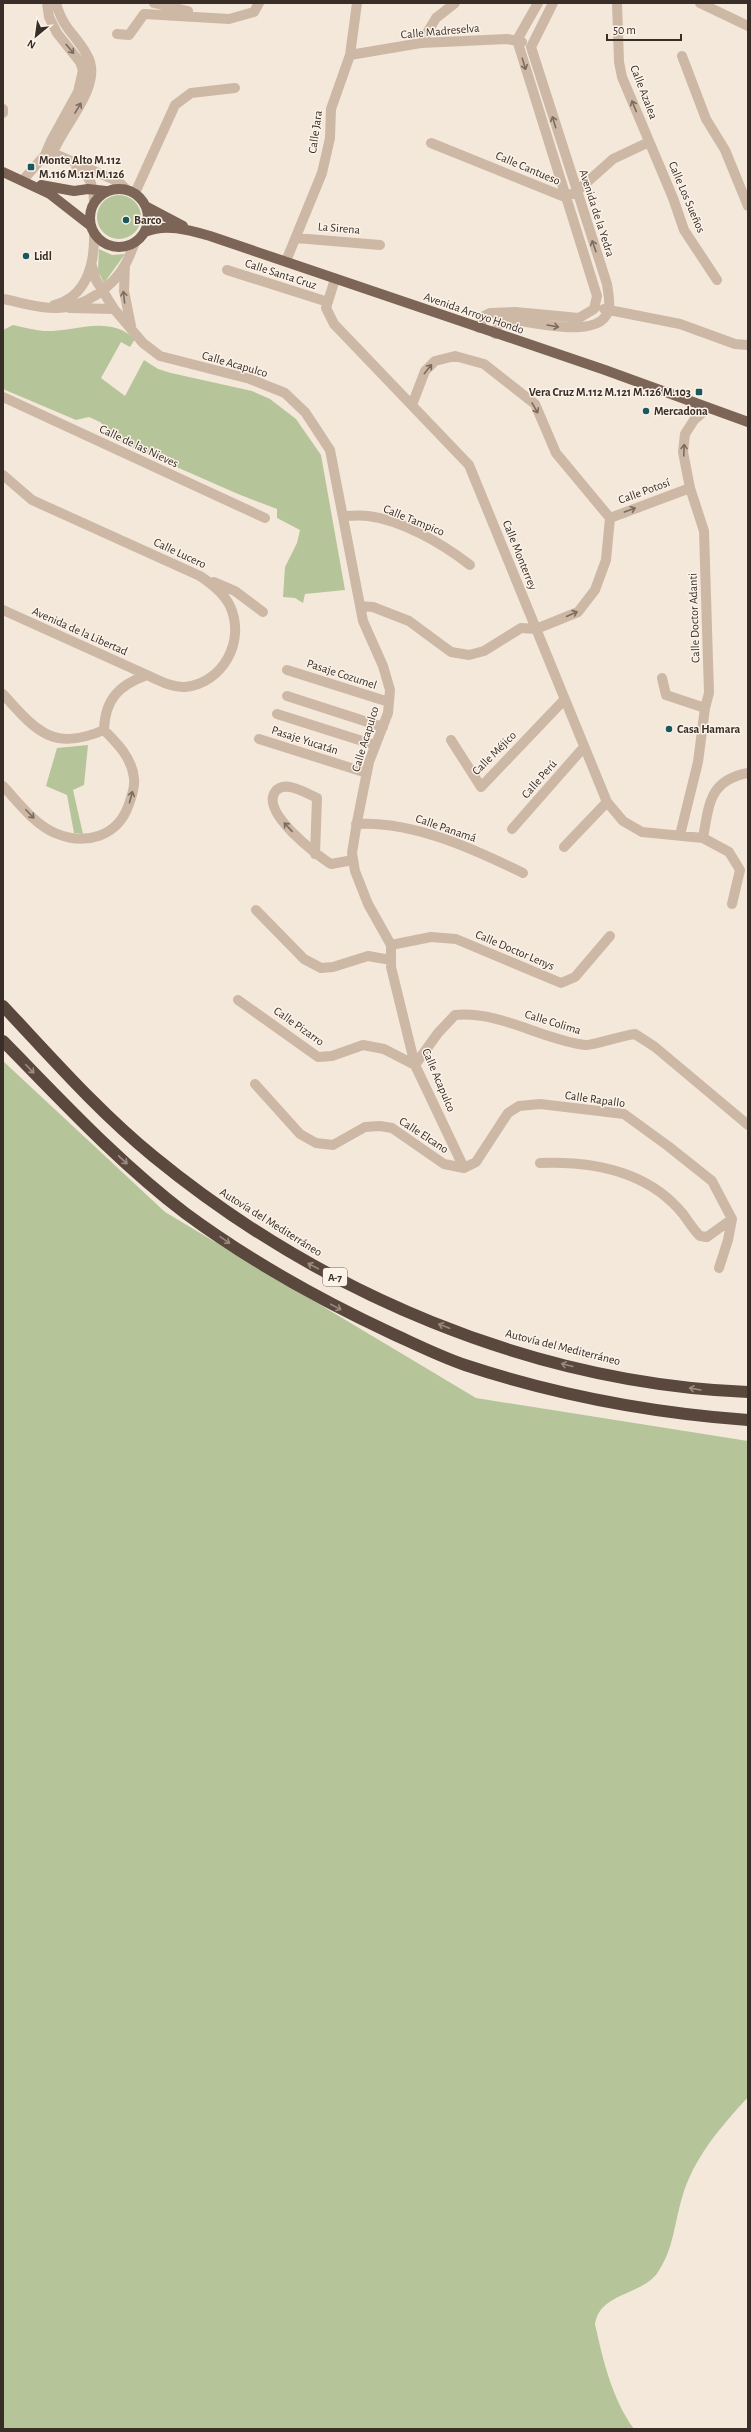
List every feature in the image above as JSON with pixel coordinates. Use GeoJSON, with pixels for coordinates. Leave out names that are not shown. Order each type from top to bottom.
{"type":"FeatureCollection","features":[{"type":"Feature","properties":{"kind":"highway","name":"Autovía del Mediterráneo"},"geometry":{"type":"LineString","coordinates":[[3,1006],[66,1074],[153,1156],[221,1208],[285,1250],[360,1290],[420,1318],[524,1355],[589,1371],[702,1390],[748,1392]]}},
{"type":"Feature","properties":{"kind":"highway","name":"A-7"},"geometry":{"type":"LineString","coordinates":[[3,1041],[77,1117],[131,1167],[184,1212],[296,1286],[354,1316],[463,1364],[566,1394],[703,1417],[748,1420]]}},
{"type":"Feature","properties":{"kind":"main road"},"geometry":{"type":"LineString","coordinates":[[3,172],[23,180],[50,194],[92,230],[99,239],[113,247],[128,246],[135,242],[145,232],[148,219],[146,207],[131,191],[112,189],[106,191],[94,201],[90,213],[92,230]]}},
{"type":"Feature","properties":{"kind":"main road"},"geometry":{"type":"LineString","coordinates":[[23,180],[74,191],[94,189],[106,191]]}},
{"type":"Feature","properties":{"kind":"main road","name":"Avenida Arroyo Hondo"},"geometry":{"type":"LineString","coordinates":[[146,207],[190,230]]}},
{"type":"Feature","properties":{"kind":"main road","name":"Avenida Arroyo Hondo"},"geometry":{"type":"LineString","coordinates":[[145,232],[154,228],[172,227],[190,230],[605,370],[748,422]]}},
{"type":"Feature","properties":{"kind":"street"},"geometry":{"type":"LineString","coordinates":[[23,180],[45,155],[52,139],[78,92],[83,70],[80,62],[57,33],[49,17],[47,3]]}},
{"type":"Feature","properties":{"kind":"street"},"geometry":{"type":"LineString","coordinates":[[56,3],[61,20],[88,56],[90,76],[85,98],[58,142],[54,155],[119,182],[131,191],[175,105],[190,93],[235,88]]}},
{"type":"Feature","properties":{"kind":"street"},"geometry":{"type":"LineString","coordinates":[[154,3],[229,19]]}},
{"type":"Feature","properties":{"kind":"street"},"geometry":{"type":"LineString","coordinates":[[117,34],[129,35],[144,14],[229,19],[254,12],[259,3]]}},
{"type":"Feature","properties":{"kind":"street","name":"Calle Jara"},"geometry":{"type":"LineString","coordinates":[[286,262],[322,174],[330,138],[331,109],[350,55],[357,3]]}},
{"type":"Feature","properties":{"kind":"street"},"geometry":{"type":"LineString","coordinates":[[421,43],[436,18],[455,3]]}},
{"type":"Feature","properties":{"kind":"street"},"geometry":{"type":"LineString","coordinates":[[538,3],[517,40],[564,197],[594,285],[597,296],[594,309]]}},
{"type":"Feature","properties":{"kind":"street"},"geometry":{"type":"LineString","coordinates":[[531,47],[553,3]]}},
{"type":"Feature","properties":{"kind":"street","name":"Calle Azalea"},"geometry":{"type":"LineString","coordinates":[[617,3],[619,62],[622,76],[649,142]]}},
{"type":"Feature","properties":{"kind":"street"},"geometry":{"type":"LineString","coordinates":[[700,3],[748,26]]}},
{"type":"Feature","properties":{"kind":"street","name":"Calle Madreselva"},"geometry":{"type":"LineString","coordinates":[[350,55],[421,43],[517,40],[531,47]]}},
{"type":"Feature","properties":{"kind":"street","name":"Avenida de la Yedra"},"geometry":{"type":"LineString","coordinates":[[531,47],[576,192],[607,284],[609,309]]}},
{"type":"Feature","properties":{"kind":"street"},"geometry":{"type":"LineString","coordinates":[[682,56],[706,119],[725,150],[748,206]]}},
{"type":"Feature","properties":{"kind":"street","name":"Calle Cantueso"},"geometry":{"type":"LineString","coordinates":[[431,142],[564,197],[576,192],[613,159],[649,142]]}},
{"type":"Feature","properties":{"kind":"street","name":"Calle Los Sueños"},"geometry":{"type":"LineString","coordinates":[[649,142],[684,230],[717,280]]}},
{"type":"Feature","properties":{"kind":"street"},"geometry":{"type":"LineString","coordinates":[[45,155],[84,172],[92,182],[94,189],[94,201]]}},
{"type":"Feature","properties":{"kind":"street"},"geometry":{"type":"LineString","coordinates":[[38,305],[55,305],[70,298],[82,287],[92,266],[92,230]]}},
{"type":"Feature","properties":{"kind":"street","name":"La Sirena"},"geometry":{"type":"LineString","coordinates":[[296,238],[380,245]]}},
{"type":"Feature","properties":{"kind":"street"},"geometry":{"type":"LineString","coordinates":[[68,308],[85,301],[102,290],[125,265],[135,242]]}},
{"type":"Feature","properties":{"kind":"street"},"geometry":{"type":"LineString","coordinates":[[125,265],[124,291],[131,328]]}},
{"type":"Feature","properties":{"kind":"street","name":"Calle Acapulco"},"geometry":{"type":"LineString","coordinates":[[92,266],[102,290],[114,309],[143,343],[160,356],[250,379],[285,393],[305,412],[330,450],[363,621],[383,666],[390,690],[388,713],[375,745],[356,824],[353,860],[355,871],[368,904],[391,945],[391,960],[415,1065],[464,1168]]}},
{"type":"Feature","properties":{"kind":"street","name":"Calle Santa Cruz"},"geometry":{"type":"LineString","coordinates":[[227,270],[328,302]]}},
{"type":"Feature","properties":{"kind":"street","name":"Calle Monterrey"},"geometry":{"type":"LineString","coordinates":[[334,279],[326,308],[334,324],[469,465],[607,802],[623,821],[642,832],[703,838]]}},
{"type":"Feature","properties":{"kind":"street"},"geometry":{"type":"LineString","coordinates":[[3,299],[57,308],[80,310],[114,309]]}},
{"type":"Feature","properties":{"kind":"street"},"geometry":{"type":"LineString","coordinates":[[479,328],[481,320],[490,313],[515,312],[579,318],[594,309],[609,309],[627,315],[680,324],[735,344],[748,345]]}},
{"type":"Feature","properties":{"kind":"street"},"geometry":{"type":"LineString","coordinates":[[603,320],[609,309]]}},
{"type":"Feature","properties":{"kind":"street"},"geometry":{"type":"LineString","coordinates":[[495,334],[498,324],[505,319],[568,328],[587,327],[603,320],[627,315]]}},
{"type":"Feature","properties":{"kind":"street"},"geometry":{"type":"LineString","coordinates":[[412,405],[425,371],[435,361],[455,356],[484,364],[535,404],[556,453],[610,518]]}},
{"type":"Feature","properties":{"kind":"street","name":"Calle de las Nieves"},"geometry":{"type":"LineString","coordinates":[[3,397],[265,518]]}},
{"type":"Feature","properties":{"kind":"street","name":"Calle Doctor Adanti"},"geometry":{"type":"LineString","coordinates":[[680,835],[698,762],[705,708],[709,693],[704,531],[690,488],[683,452],[685,434],[694,420],[708,408]]}},
{"type":"Feature","properties":{"kind":"street","name":"Calle Lucero"},"geometry":{"type":"LineString","coordinates":[[3,475],[32,500],[200,576],[222,594],[230,606],[236,632],[230,656],[213,677],[184,687],[169,684],[147,675]]}},
{"type":"Feature","properties":{"kind":"street","name":"Calle Potosí"},"geometry":{"type":"LineString","coordinates":[[360,606],[373,607],[409,621],[451,652],[469,655],[484,651],[521,628],[536,629],[578,612],[595,590],[606,560],[610,518],[690,488]]}},
{"type":"Feature","properties":{"kind":"street","name":"Calle Tampico"},"geometry":{"type":"LineString","coordinates":[[343,516],[368,516],[397,525],[444,545],[470,565]]}},
{"type":"Feature","properties":{"kind":"street"},"geometry":{"type":"LineString","coordinates":[[200,576],[235,591],[263,612]]}},
{"type":"Feature","properties":{"kind":"street","name":"Avenida de la Libertad"},"geometry":{"type":"LineString","coordinates":[[3,610],[147,675]]}},
{"type":"Feature","properties":{"kind":"street","name":"Pasaje Cozumel"},"geometry":{"type":"LineString","coordinates":[[287,670],[389,702]]}},
{"type":"Feature","properties":{"kind":"street"},"geometry":{"type":"LineString","coordinates":[[104,730],[107,706],[113,697],[132,681],[147,675]]}},
{"type":"Feature","properties":{"kind":"street"},"geometry":{"type":"LineString","coordinates":[[662,678],[666,695],[705,708]]}},
{"type":"Feature","properties":{"kind":"street"},"geometry":{"type":"LineString","coordinates":[[3,694],[30,722],[50,737],[66,740],[84,738],[104,730]]}},
{"type":"Feature","properties":{"kind":"street"},"geometry":{"type":"LineString","coordinates":[[287,696],[383,727]]}},
{"type":"Feature","properties":{"kind":"street","name":"Calle Méjico"},"geometry":{"type":"LineString","coordinates":[[450,740],[481,787],[564,700]]}},
{"type":"Feature","properties":{"kind":"street"},"geometry":{"type":"LineString","coordinates":[[277,714],[375,745]]}},
{"type":"Feature","properties":{"kind":"street"},"geometry":{"type":"LineString","coordinates":[[3,786],[37,821],[55,833],[74,838],[93,839],[107,834],[118,824],[127,811],[133,794],[134,777],[128,759],[119,745],[104,730]]}},
{"type":"Feature","properties":{"kind":"street","name":"Pasaje Yucatán"},"geometry":{"type":"LineString","coordinates":[[259,738],[367,774]]}},
{"type":"Feature","properties":{"kind":"street","name":"Calle Perú"},"geometry":{"type":"LineString","coordinates":[[512,829],[584,747]]}},
{"type":"Feature","properties":{"kind":"street"},"geometry":{"type":"LineString","coordinates":[[732,904],[740,870],[728,852],[703,838],[710,804],[715,789],[736,776],[748,773]]}},
{"type":"Feature","properties":{"kind":"street"},"geometry":{"type":"LineString","coordinates":[[316,854],[317,798],[293,788],[283,787],[277,790],[272,798],[272,805],[285,825],[316,854],[331,864],[353,860]]}},
{"type":"Feature","properties":{"kind":"street"},"geometry":{"type":"LineString","coordinates":[[564,847],[607,802]]}},
{"type":"Feature","properties":{"kind":"street","name":"Calle Panamá"},"geometry":{"type":"LineString","coordinates":[[356,824],[376,823],[402,827],[480,853],[523,873]]}},
{"type":"Feature","properties":{"kind":"street"},"geometry":{"type":"LineString","coordinates":[[256,910],[304,959],[321,968],[333,967],[368,956],[391,960]]}},
{"type":"Feature","properties":{"kind":"street","name":"Calle Doctor Lenys"},"geometry":{"type":"LineString","coordinates":[[391,945],[430,937],[456,939],[561,983],[575,977],[610,936]]}},
{"type":"Feature","properties":{"kind":"street","name":"Calle Pizarro"},"geometry":{"type":"LineString","coordinates":[[238,1000],[318,1057],[332,1056],[363,1045],[384,1049],[415,1065]]}},
{"type":"Feature","properties":{"kind":"street","name":"Calle Colima"},"geometry":{"type":"LineString","coordinates":[[415,1065],[438,1033],[455,1015],[474,1013],[498,1018],[550,1038],[587,1046],[618,1036],[635,1034],[655,1047],[748,1125]]}},
{"type":"Feature","properties":{"kind":"street","name":"Calle Elcano"},"geometry":{"type":"LineString","coordinates":[[255,1084],[300,1134],[316,1143],[333,1145],[365,1127],[380,1126],[392,1128],[444,1164],[464,1168]]}},
{"type":"Feature","properties":{"kind":"street","name":"Calle Rapallo"},"geometry":{"type":"LineString","coordinates":[[464,1168],[476,1162],[508,1113],[519,1106],[540,1104],[624,1114],[712,1181],[732,1218]]}},
{"type":"Feature","properties":{"kind":"street"},"geometry":{"type":"LineString","coordinates":[[540,1163],[573,1162],[600,1166],[631,1176],[653,1187],[683,1214],[700,1236],[707,1237],[732,1218]]}},
{"type":"Feature","properties":{"kind":"street"},"geometry":{"type":"LineString","coordinates":[[719,1268],[728,1240],[732,1218]]}},
{"type":"Feature","properties":{"kind":"green space"},"geometry":{"type":"Polygon","coordinates":[[[119,195],[131,199],[137,205],[141,217],[137,229],[131,235],[119,239],[107,235],[101,229],[97,217],[101,205],[107,199],[119,195]]]}},
{"type":"Feature","properties":{"kind":"green space"},"geometry":{"type":"Polygon","coordinates":[[[99,249],[112,255],[125,254],[104,283],[98,271],[99,249]]]}},
{"type":"Feature","properties":{"kind":"green space"},"geometry":{"type":"Polygon","coordinates":[[[13,325],[44,331],[103,326],[114,327],[125,332],[135,339],[130,347],[121,342],[101,378],[125,396],[144,360],[158,369],[171,373],[252,391],[270,399],[296,419],[321,455],[345,590],[305,594],[303,603],[295,598],[283,597],[285,567],[297,543],[300,530],[277,518],[277,509],[238,494],[122,443],[100,422],[89,417],[76,420],[3,389],[3,330],[13,325]]]}},
{"type":"Feature","properties":{"kind":"green space"},"geometry":{"type":"Polygon","coordinates":[[[88,745],[84,785],[73,790],[83,834],[74,833],[67,795],[46,786],[57,748],[88,745]]]}},
{"type":"Feature","properties":{"kind":"green space"},"geometry":{"type":"Polygon","coordinates":[[[3,1061],[165,1212],[476,1398],[748,1441],[748,2097],[718,2132],[693,2170],[682,2198],[671,2245],[658,2272],[651,2280],[642,2286],[613,2300],[598,2314],[595,2324],[609,2379],[626,2417],[634,2429],[3,2429],[3,1061]]]}},
{"type":"Feature","properties":{"kind":"place","name":"Monte Alto M.112 M.116 M.121 M.126"},"geometry":{"type":"Point","coordinates":[31,167]}},
{"type":"Feature","properties":{"kind":"place","name":"Barco"},"geometry":{"type":"Point","coordinates":[126,220]}},
{"type":"Feature","properties":{"kind":"place","name":"Lidl"},"geometry":{"type":"Point","coordinates":[26,256]}},
{"type":"Feature","properties":{"kind":"place","name":"Vera Cruz M.112 M.121 M.126 M.103"},"geometry":{"type":"Point","coordinates":[699,392]}},
{"type":"Feature","properties":{"kind":"place","name":"Mercadona"},"geometry":{"type":"Point","coordinates":[646,411]}},
{"type":"Feature","properties":{"kind":"place","name":"Casa Hamara"},"geometry":{"type":"Point","coordinates":[669,729]}}]}
